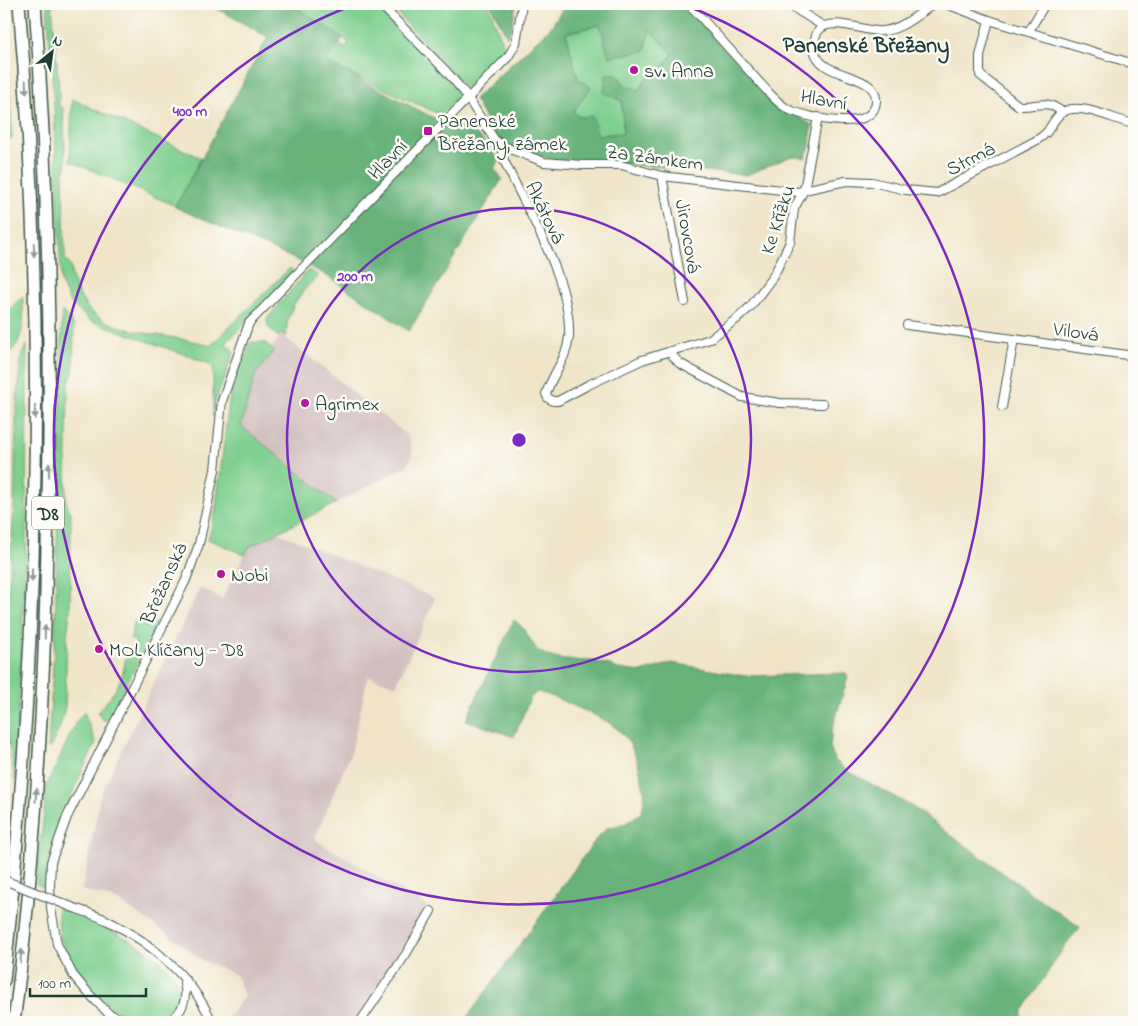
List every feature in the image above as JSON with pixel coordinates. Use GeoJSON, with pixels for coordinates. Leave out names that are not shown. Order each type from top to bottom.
{"type":"FeatureCollection","features":[{"type":"Feature","properties":{"kind":"highway","name":"D8"},"geometry":{"type":"LineString","coordinates":[[4,980],[25,745],[31,632],[35,459],[36,342],[33,227],[26,81],[20,4]]}},
{"type":"Feature","properties":{"kind":"highway","name":"D8"},"geometry":{"type":"LineString","coordinates":[[14,1022],[26,912],[39,745],[45,633],[49,479],[50,343],[47,214],[35,4]]}},
{"type":"Feature","properties":{"kind":"street","name":"Za Zámkem"},"geometry":{"type":"LineString","coordinates":[[380,4],[446,71],[468,99],[494,139],[502,146],[544,162],[582,165],[621,165],[662,176],[798,192],[804,190]]}},
{"type":"Feature","properties":{"kind":"street","name":"Hlavní"},"geometry":{"type":"LineString","coordinates":[[249,323],[468,99],[513,49],[522,4]]}},
{"type":"Feature","properties":{"kind":"street","name":"Hlavní"},"geometry":{"type":"LineString","coordinates":[[689,4],[780,104],[796,112],[818,117],[850,121],[861,120],[872,113],[876,101],[874,92],[866,83],[830,68],[817,56],[815,39],[817,32],[823,26]]}},
{"type":"Feature","properties":{"kind":"street"},"geometry":{"type":"LineString","coordinates":[[788,4],[823,26],[831,24],[874,31],[887,30],[907,22],[934,4]]}},
{"type":"Feature","properties":{"kind":"street"},"geometry":{"type":"LineString","coordinates":[[946,4],[989,20],[1134,64]]}},
{"type":"Feature","properties":{"kind":"street"},"geometry":{"type":"LineString","coordinates":[[1029,31],[1045,4]]}},
{"type":"Feature","properties":{"kind":"street"},"geometry":{"type":"LineString","coordinates":[[989,20],[980,56],[980,75],[1019,106],[1047,103],[1062,112],[1067,109],[1081,109],[1134,124]]}},
{"type":"Feature","properties":{"kind":"street","name":"Strmá"},"geometry":{"type":"LineString","coordinates":[[804,190],[846,181],[872,182],[906,190],[937,193],[1037,140],[1046,133],[1062,112]]}},
{"type":"Feature","properties":{"kind":"street","name":"Ke Křížku"},"geometry":{"type":"LineString","coordinates":[[658,355],[710,339],[738,318],[751,306],[782,261],[790,242],[794,209],[804,190],[818,117]]}},
{"type":"Feature","properties":{"kind":"street","name":"Akátová"},"geometry":{"type":"LineString","coordinates":[[502,146],[502,156],[554,264],[562,292],[568,338],[563,359],[547,392],[548,398],[558,401],[624,368],[658,355]]}},
{"type":"Feature","properties":{"kind":"street","name":"Jirovcová"},"geometry":{"type":"LineString","coordinates":[[662,176],[685,302]]}},
{"type":"Feature","properties":{"kind":"street","name":"Břežanská"},"geometry":{"type":"LineString","coordinates":[[126,1022],[108,1014],[90,995],[73,975],[57,944],[50,908],[51,862],[67,817],[186,580],[199,544],[215,470],[222,401],[249,323]]}},
{"type":"Feature","properties":{"kind":"street","name":"Vilová"},"geometry":{"type":"LineString","coordinates":[[907,325],[1134,356]]}},
{"type":"Feature","properties":{"kind":"street"},"geometry":{"type":"LineString","coordinates":[[1002,407],[1014,339]]}},
{"type":"Feature","properties":{"kind":"street"},"geometry":{"type":"LineString","coordinates":[[671,351],[679,363],[742,397],[780,403],[823,404]]}},
{"type":"Feature","properties":{"kind":"street"},"geometry":{"type":"LineString","coordinates":[[4,880],[110,922],[155,950],[183,978],[197,997],[211,1021],[202,1022]]}},
{"type":"Feature","properties":{"kind":"street"},"geometry":{"type":"LineString","coordinates":[[360,1022],[406,954],[430,911]]}},
{"type":"Feature","properties":{"kind":"street"},"geometry":{"type":"LineString","coordinates":[[168,1022],[176,1017],[183,1005],[186,992],[183,978]]}},
{"type":"Feature","properties":{"kind":"shaded area"},"geometry":{"type":"Polygon","coordinates":[[[282,335],[408,436],[412,449],[411,458],[407,466],[336,503],[241,426],[259,363],[282,335]]]}},
{"type":"Feature","properties":{"kind":"shaded area"},"geometry":{"type":"Polygon","coordinates":[[[277,532],[435,598],[396,686],[368,676],[351,753],[315,837],[317,841],[427,906],[355,1022],[227,1022],[227,1019],[244,996],[236,975],[202,960],[175,939],[117,900],[82,890],[101,793],[200,588],[222,599],[249,547],[277,532]]]}},
{"type":"Feature","properties":{"kind":"green space"},"geometry":{"type":"Polygon","coordinates":[[[47,4],[52,4],[59,107],[63,108],[66,167],[63,174],[65,259],[70,267],[77,291],[87,307],[98,317],[112,324],[145,333],[210,346],[290,268],[295,273],[226,343],[234,352],[216,399],[213,417],[213,365],[89,320],[70,302],[61,283],[54,106],[47,4]]]}},
{"type":"Feature","properties":{"kind":"green space"},"geometry":{"type":"Polygon","coordinates":[[[209,4],[291,4],[343,38],[326,62],[438,120],[472,131],[487,144],[499,161],[494,168],[502,179],[409,331],[324,274],[299,261],[175,207],[268,37],[209,4]]]}},
{"type":"Feature","properties":{"kind":"green space"},"geometry":{"type":"Polygon","coordinates":[[[289,4],[373,4],[461,95],[441,115],[325,62],[338,44],[345,48],[349,42],[289,4]]]}},
{"type":"Feature","properties":{"kind":"green space"},"geometry":{"type":"Polygon","coordinates":[[[389,4],[488,4],[505,49],[466,88],[389,4]]]}},
{"type":"Feature","properties":{"kind":"green space"},"geometry":{"type":"Polygon","coordinates":[[[490,4],[516,4],[511,31],[507,37],[490,4]]]}},
{"type":"Feature","properties":{"kind":"green space"},"geometry":{"type":"Polygon","coordinates":[[[579,4],[686,4],[775,103],[812,125],[810,146],[805,158],[792,156],[747,175],[639,165],[555,160],[507,147],[495,137],[474,99],[551,27],[563,8],[579,4]],[[600,25],[566,33],[578,79],[591,87],[573,112],[580,117],[592,116],[598,135],[623,133],[622,101],[604,93],[606,75],[616,74],[626,86],[639,90],[648,75],[663,66],[673,54],[650,30],[645,51],[609,57],[600,25]]]}},
{"type":"Feature","properties":{"kind":"green space"},"geometry":{"type":"Polygon","coordinates":[[[600,25],[609,56],[650,30],[674,54],[663,66],[648,75],[639,90],[626,86],[616,74],[622,101],[623,133],[598,135],[573,112],[578,80],[566,33],[600,25]]]}},
{"type":"Feature","properties":{"kind":"green space"},"geometry":{"type":"Polygon","coordinates":[[[4,70],[9,72],[12,139],[4,136],[4,70]]]}},
{"type":"Feature","properties":{"kind":"green space"},"geometry":{"type":"Polygon","coordinates":[[[72,99],[201,158],[176,206],[70,161],[72,99]]]}},
{"type":"Feature","properties":{"kind":"green space"},"geometry":{"type":"Polygon","coordinates":[[[308,270],[319,276],[302,292],[294,304],[287,322],[287,336],[282,334],[278,337],[268,327],[267,319],[308,270]]]}},
{"type":"Feature","properties":{"kind":"green space"},"geometry":{"type":"Polygon","coordinates":[[[23,296],[23,322],[20,338],[11,352],[4,357],[8,316],[16,302],[23,296]]]}},
{"type":"Feature","properties":{"kind":"green space"},"geometry":{"type":"Polygon","coordinates":[[[62,311],[74,326],[73,373],[68,384],[66,502],[71,513],[70,613],[67,635],[65,707],[60,727],[50,748],[48,748],[55,636],[62,311]]]}},
{"type":"Feature","properties":{"kind":"green space"},"geometry":{"type":"Polygon","coordinates":[[[251,342],[266,343],[274,351],[255,375],[241,426],[336,503],[249,547],[245,555],[208,539],[215,514],[229,402],[238,369],[251,342]]]}},
{"type":"Feature","properties":{"kind":"green space"},"geometry":{"type":"Polygon","coordinates":[[[27,345],[26,548],[15,781],[5,723],[4,655],[14,508],[16,412],[22,354],[27,345]]]}},
{"type":"Feature","properties":{"kind":"green space"},"geometry":{"type":"Polygon","coordinates":[[[141,615],[154,620],[156,626],[109,719],[105,721],[98,712],[114,692],[120,680],[126,655],[131,653],[136,639],[131,640],[133,624],[141,615]]]}},
{"type":"Feature","properties":{"kind":"green space"},"geometry":{"type":"Polygon","coordinates":[[[514,620],[522,627],[537,650],[548,656],[563,660],[593,661],[618,669],[641,672],[672,663],[745,676],[846,673],[848,677],[832,730],[830,747],[835,760],[846,770],[911,806],[1080,927],[1066,944],[1022,1012],[1021,1019],[1023,1022],[464,1022],[597,838],[607,828],[626,823],[641,813],[644,798],[637,761],[627,739],[620,731],[601,718],[562,700],[537,692],[530,698],[514,737],[466,720],[514,620]]]}},
{"type":"Feature","properties":{"kind":"green space"},"geometry":{"type":"Polygon","coordinates":[[[84,712],[96,743],[71,795],[57,831],[45,888],[36,884],[47,785],[76,722],[84,712]]]}},
{"type":"Feature","properties":{"kind":"green space"},"geometry":{"type":"Polygon","coordinates":[[[58,908],[135,943],[155,957],[170,971],[178,986],[177,1002],[170,1014],[159,1021],[151,1022],[128,1016],[108,1005],[90,989],[64,949],[59,930],[58,908]]]}},
{"type":"Feature","properties":{"kind":"place","name":"sv. Anna"},"geometry":{"type":"Point","coordinates":[634,70]}},
{"type":"Feature","properties":{"kind":"place","name":"Panenské Břežany, zámek"},"geometry":{"type":"Point","coordinates":[428,131]}},
{"type":"Feature","properties":{"kind":"place","name":"Agrimex"},"geometry":{"type":"Point","coordinates":[305,403]}},
{"type":"Feature","properties":{"kind":"place","name":"Nobi"},"geometry":{"type":"Point","coordinates":[221,574]}},
{"type":"Feature","properties":{"kind":"place","name":"MOL Klíčany - D8"},"geometry":{"type":"Point","coordinates":[99,649]}},
{"type":"Feature","properties":{"kind":"district","name":"Panenské Břežany"},"geometry":{"type":"Point","coordinates":[866,44]}}]}
